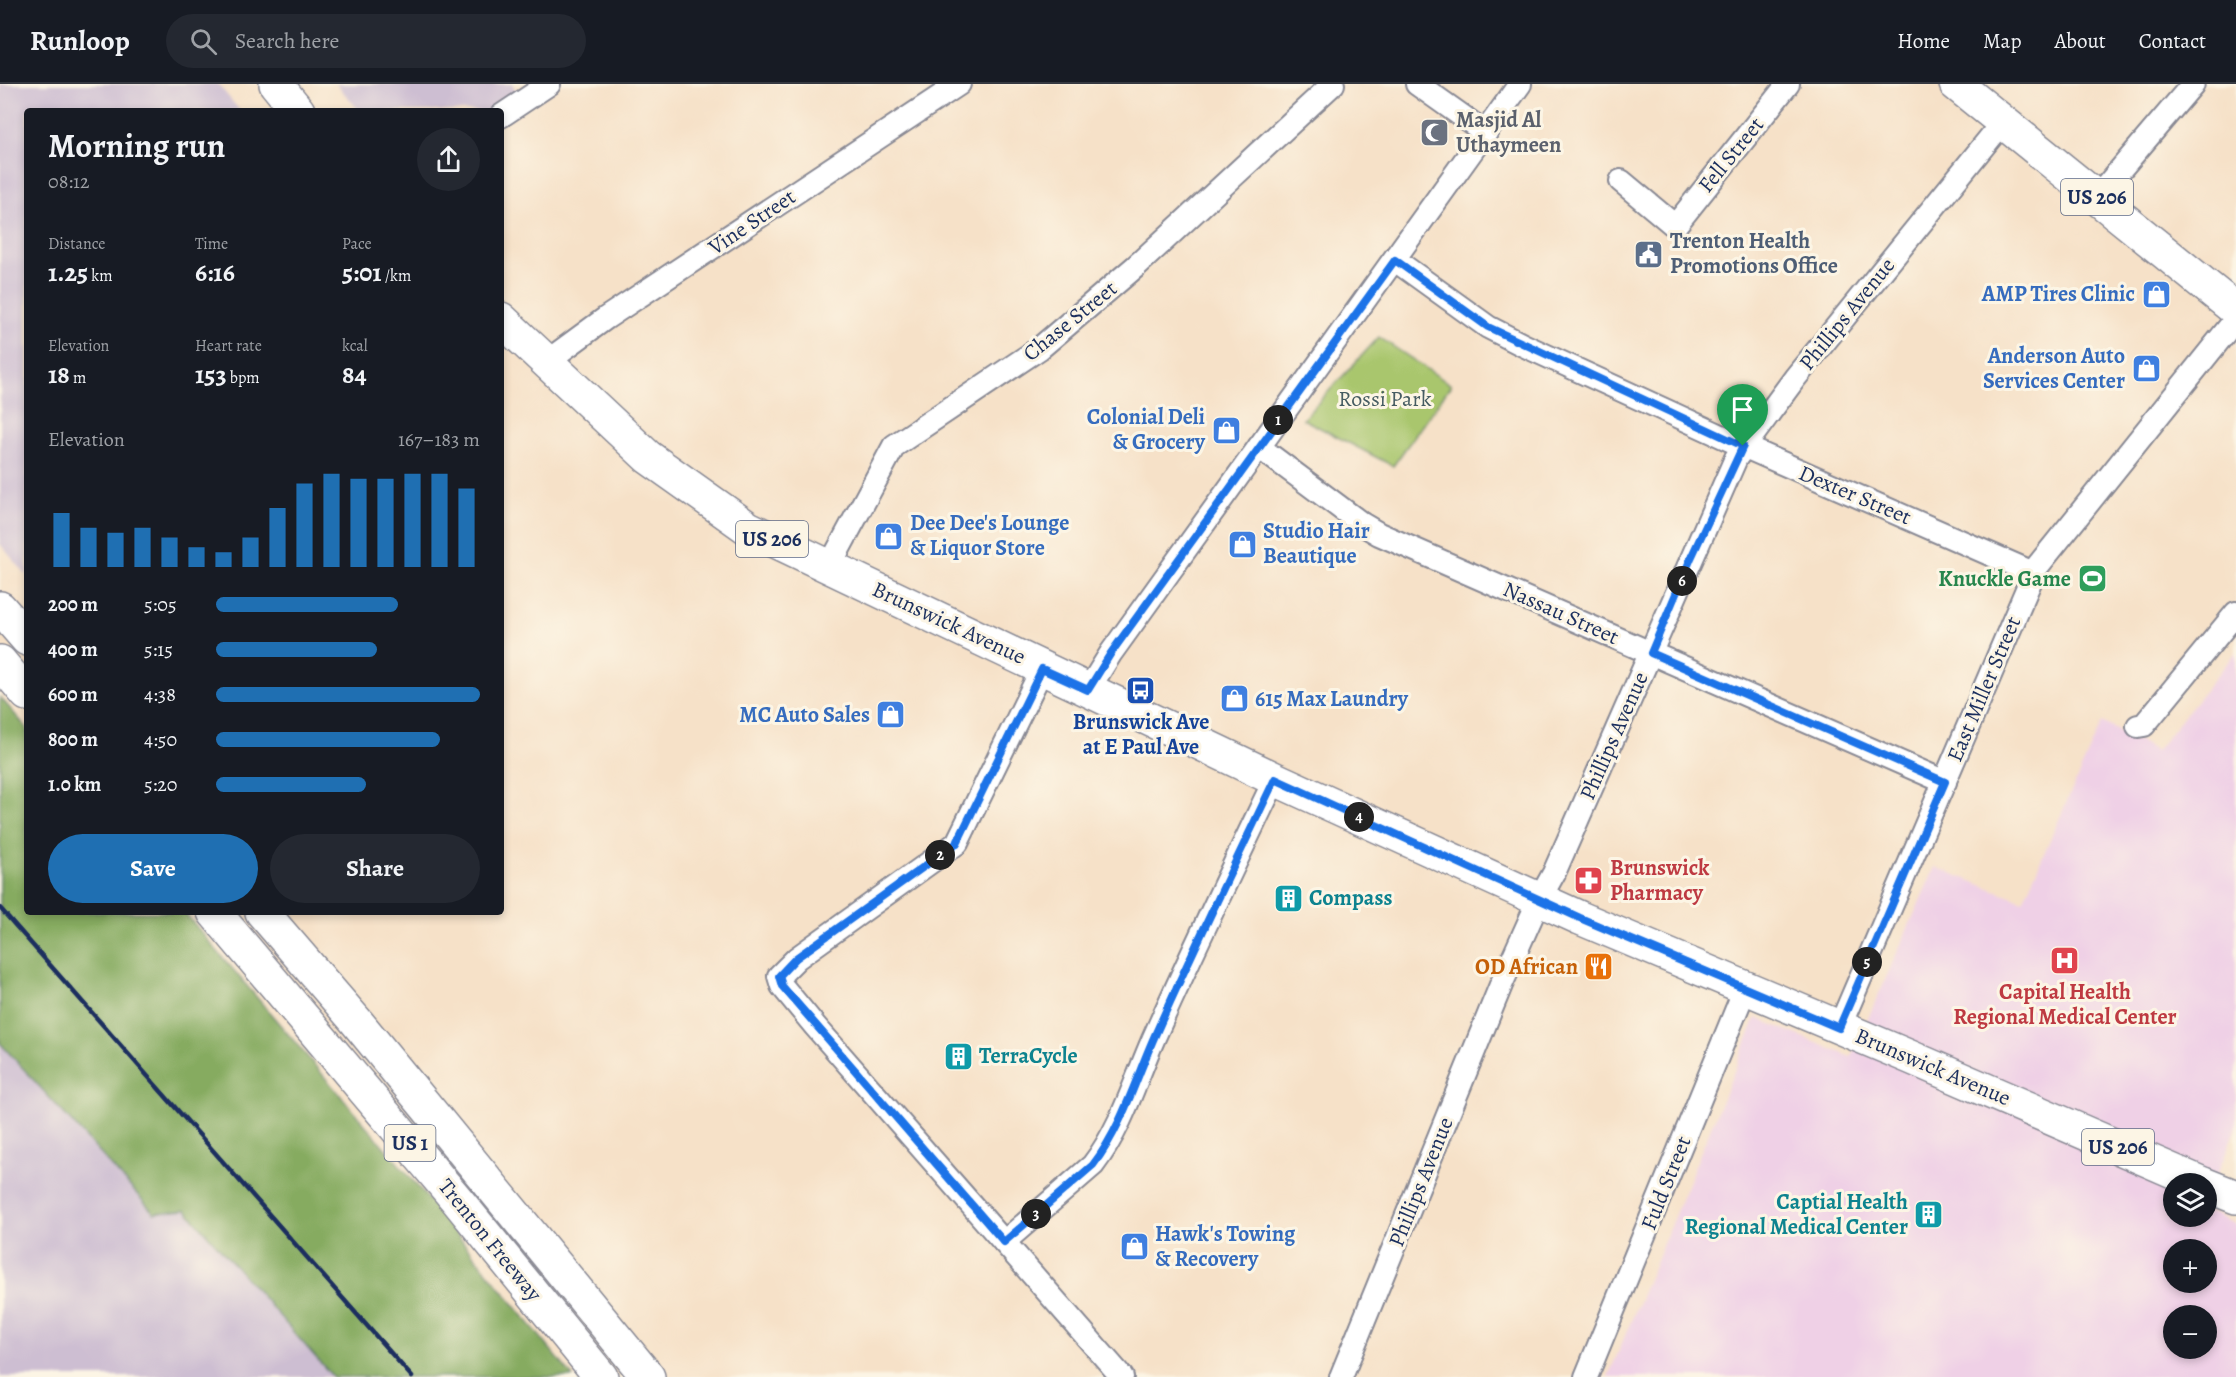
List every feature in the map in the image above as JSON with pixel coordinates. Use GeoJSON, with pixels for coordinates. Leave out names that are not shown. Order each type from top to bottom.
{"type":"FeatureCollection","features":[{"type":"Feature","properties":{"kind":"main road"},"geometry":{"type":"LineString","coordinates":[[276,84],[296,108]]}},
{"type":"Feature","properties":{"kind":"main road","name":"US 206"},"geometry":{"type":"LineString","coordinates":[[1956,84],[2236,310]]}},
{"type":"Feature","properties":{"kind":"main road","name":"Brunswick Avenue"},"geometry":{"type":"LineString","coordinates":[[504,322],[648,457],[748,528],[1275,779],[1539,900],[2179,1173]]}},
{"type":"Feature","properties":{"kind":"main road"},"geometry":{"type":"LineString","coordinates":[[0,608],[24,636]]}},
{"type":"Feature","properties":{"kind":"main road"},"geometry":{"type":"LineString","coordinates":[[0,662],[24,690]]}},
{"type":"Feature","properties":{"kind":"main road","name":"Trenton Freeway"},"geometry":{"type":"LineString","coordinates":[[217,915],[457,1200],[601,1377]]}},
{"type":"Feature","properties":{"kind":"main road","name":"Trenton Freeway"},"geometry":{"type":"LineString","coordinates":[[265,915],[363,1030],[648,1377]]}},
{"type":"Feature","properties":{"kind":"main road","name":"Brunswick Avenue"},"geometry":{"type":"LineString","coordinates":[[2217,1189],[2236,1197]]}},
{"type":"Feature","properties":{"kind":"street"},"geometry":{"type":"LineString","coordinates":[[504,114],[549,84]]}},
{"type":"Feature","properties":{"kind":"street","name":"Vine Street"},"geometry":{"type":"LineString","coordinates":[[546,362],[606,318],[959,84]]}},
{"type":"Feature","properties":{"kind":"street","name":"Chase Street"},"geometry":{"type":"LineString","coordinates":[[830,567],[894,446],[1040,348],[1135,267],[1333,84]]}},
{"type":"Feature","properties":{"kind":"street"},"geometry":{"type":"LineString","coordinates":[[1417,84],[1486,133]]}},
{"type":"Feature","properties":{"kind":"street"},"geometry":{"type":"LineString","coordinates":[[1088,690],[1111,653],[1520,84]]}},
{"type":"Feature","properties":{"kind":"street","name":"Fell Street"},"geometry":{"type":"LineString","coordinates":[[1621,181],[1675,226],[1788,84]]}},
{"type":"Feature","properties":{"kind":"street"},"geometry":{"type":"LineString","coordinates":[[2097,197],[2193,84]]}},
{"type":"Feature","properties":{"kind":"street","name":"Phillips Avenue"},"geometry":{"type":"LineString","coordinates":[[1341,1377],[1501,986],[1539,900],[1554,873],[1691,558],[1743,446],[2003,122]]}},
{"type":"Feature","properties":{"kind":"street","name":"Dexter Street"},"geometry":{"type":"LineString","coordinates":[[1395,260],[1488,327],[2032,577]]}},
{"type":"Feature","properties":{"kind":"street","name":"East Miller Street"},"geometry":{"type":"LineString","coordinates":[[1839,1028],[2036,567],[2236,319]]}},
{"type":"Feature","properties":{"kind":"street","name":"Nassau Street"},"geometry":{"type":"LineString","coordinates":[[1259,447],[1362,524],[1379,534],[1945,782]]}},
{"type":"Feature","properties":{"kind":"street"},"geometry":{"type":"LineString","coordinates":[[2138,726],[2144,724],[2236,613]]}},
{"type":"Feature","properties":{"kind":"street"},"geometry":{"type":"LineString","coordinates":[[1042,669],[957,843],[796,958],[779,976],[782,986],[1122,1377]]}},
{"type":"Feature","properties":{"kind":"street"},"geometry":{"type":"LineString","coordinates":[[1004,1242],[1093,1165],[1102,1153],[1116,1129],[1155,1034],[1275,779]]}},
{"type":"Feature","properties":{"kind":"street","name":"Fuld Street"},"geometry":{"type":"LineString","coordinates":[[1586,1377],[1746,989]]}},
{"type":"Feature","properties":{"kind":"shaded area"},"geometry":{"type":"Polygon","coordinates":[[[0,84],[218,84],[238,108],[24,108],[24,572],[0,544],[0,84]]]}},
{"type":"Feature","properties":{"kind":"shaded area"},"geometry":{"type":"Polygon","coordinates":[[[336,84],[512,84],[527,108],[504,111],[504,108],[357,108],[336,84]]]}},
{"type":"Feature","properties":{"kind":"shaded area","name":"Capital Health Regional Medical Center"},"geometry":{"type":"Polygon","coordinates":[[[2236,652],[2236,1127],[2217,1175],[2217,1173],[2163,1173],[2163,1227],[2217,1227],[2217,1215],[2236,1225],[2236,1377],[1608,1377],[1756,1018],[1851,1057],[1935,867],[2023,901],[2102,722],[2156,751],[2236,652]]]}},
{"type":"Feature","properties":{"kind":"shaded area"},"geometry":{"type":"Polygon","coordinates":[[[0,1043],[154,1212],[185,1210],[333,1377],[0,1377],[0,1043]]]}},
{"type":"Feature","properties":{"kind":"green space","name":"Rossi Park"},"geometry":{"type":"Polygon","coordinates":[[[1379,337],[1451,385],[1393,466],[1303,419],[1379,337]]]}},
{"type":"Feature","properties":{"kind":"green space"},"geometry":{"type":"Polygon","coordinates":[[[0,697],[24,725],[24,915],[187,915],[415,1183],[573,1377],[333,1377],[186,1210],[154,1213],[0,1043],[0,697]]]}},
{"type":"Feature","properties":{"kind":"railway"},"geometry":{"type":"LineString","coordinates":[[0,908],[412,1377]]}},
{"type":"Feature","properties":{"kind":"place","name":"Masjid Al Uthaymeen"},"geometry":{"type":"Point","coordinates":[1435,133]}},
{"type":"Feature","properties":{"kind":"place","name":"Trenton Health Promotions Office"},"geometry":{"type":"Point","coordinates":[1649,254]}},
{"type":"Feature","properties":{"kind":"place","name":"AMP Tires Clinic"},"geometry":{"type":"Point","coordinates":[2156,294]}},
{"type":"Feature","properties":{"kind":"place","name":"Anderson Auto Services Center"},"geometry":{"type":"Point","coordinates":[2146,369]}},
{"type":"Feature","properties":{"kind":"place","name":"Colonial Deli & Grocery"},"geometry":{"type":"Point","coordinates":[1226,430]}},
{"type":"Feature","properties":{"kind":"place","name":"Dee Dee's Lounge & Liquor Store"},"geometry":{"type":"Point","coordinates":[889,536]}},
{"type":"Feature","properties":{"kind":"place","name":"Studio Hair Beautique"},"geometry":{"type":"Point","coordinates":[1242,544]}},
{"type":"Feature","properties":{"kind":"place","name":"Knuckle Game"},"geometry":{"type":"Point","coordinates":[2092,579]}},
{"type":"Feature","properties":{"kind":"place","name":"Brunswick Ave at E Paul Ave"},"geometry":{"type":"Point","coordinates":[1141,690]}},
{"type":"Feature","properties":{"kind":"place","name":"615 Max Laundry"},"geometry":{"type":"Point","coordinates":[1234,699]}},
{"type":"Feature","properties":{"kind":"place","name":"MC Auto Sales"},"geometry":{"type":"Point","coordinates":[891,715]}},
{"type":"Feature","properties":{"kind":"place","name":"Brunswick Pharmacy"},"geometry":{"type":"Point","coordinates":[1589,881]}},
{"type":"Feature","properties":{"kind":"place","name":"Compass"},"geometry":{"type":"Point","coordinates":[1288,898]}},
{"type":"Feature","properties":{"kind":"place","name":"Capital Health Regional Medical Center"},"geometry":{"type":"Point","coordinates":[2065,960]}},
{"type":"Feature","properties":{"kind":"place","name":"OD African"},"geometry":{"type":"Point","coordinates":[1599,967]}},
{"type":"Feature","properties":{"kind":"place","name":"TerraCycle"},"geometry":{"type":"Point","coordinates":[958,1056]}},
{"type":"Feature","properties":{"kind":"place","name":"Captial Health Regional Medical Center"},"geometry":{"type":"Point","coordinates":[1929,1215]}},
{"type":"Feature","properties":{"kind":"place","name":"Hawk's Towing & Recovery"},"geometry":{"type":"Point","coordinates":[1134,1247]}},
{"type":"Feature","properties":{"kind":"route"},"geometry":{"type":"LineString","coordinates":[[1395,260],[1488,327],[1743,446],[1691,558],[1651,653],[1945,782],[1839,1028],[1580,918],[1275,779],[1155,1034],[1116,1129],[1102,1153],[1093,1165],[1004,1242],[782,986],[779,976],[784,968],[796,958],[957,843],[1042,669],[1088,690],[1111,653],[1395,260]]}}]}
